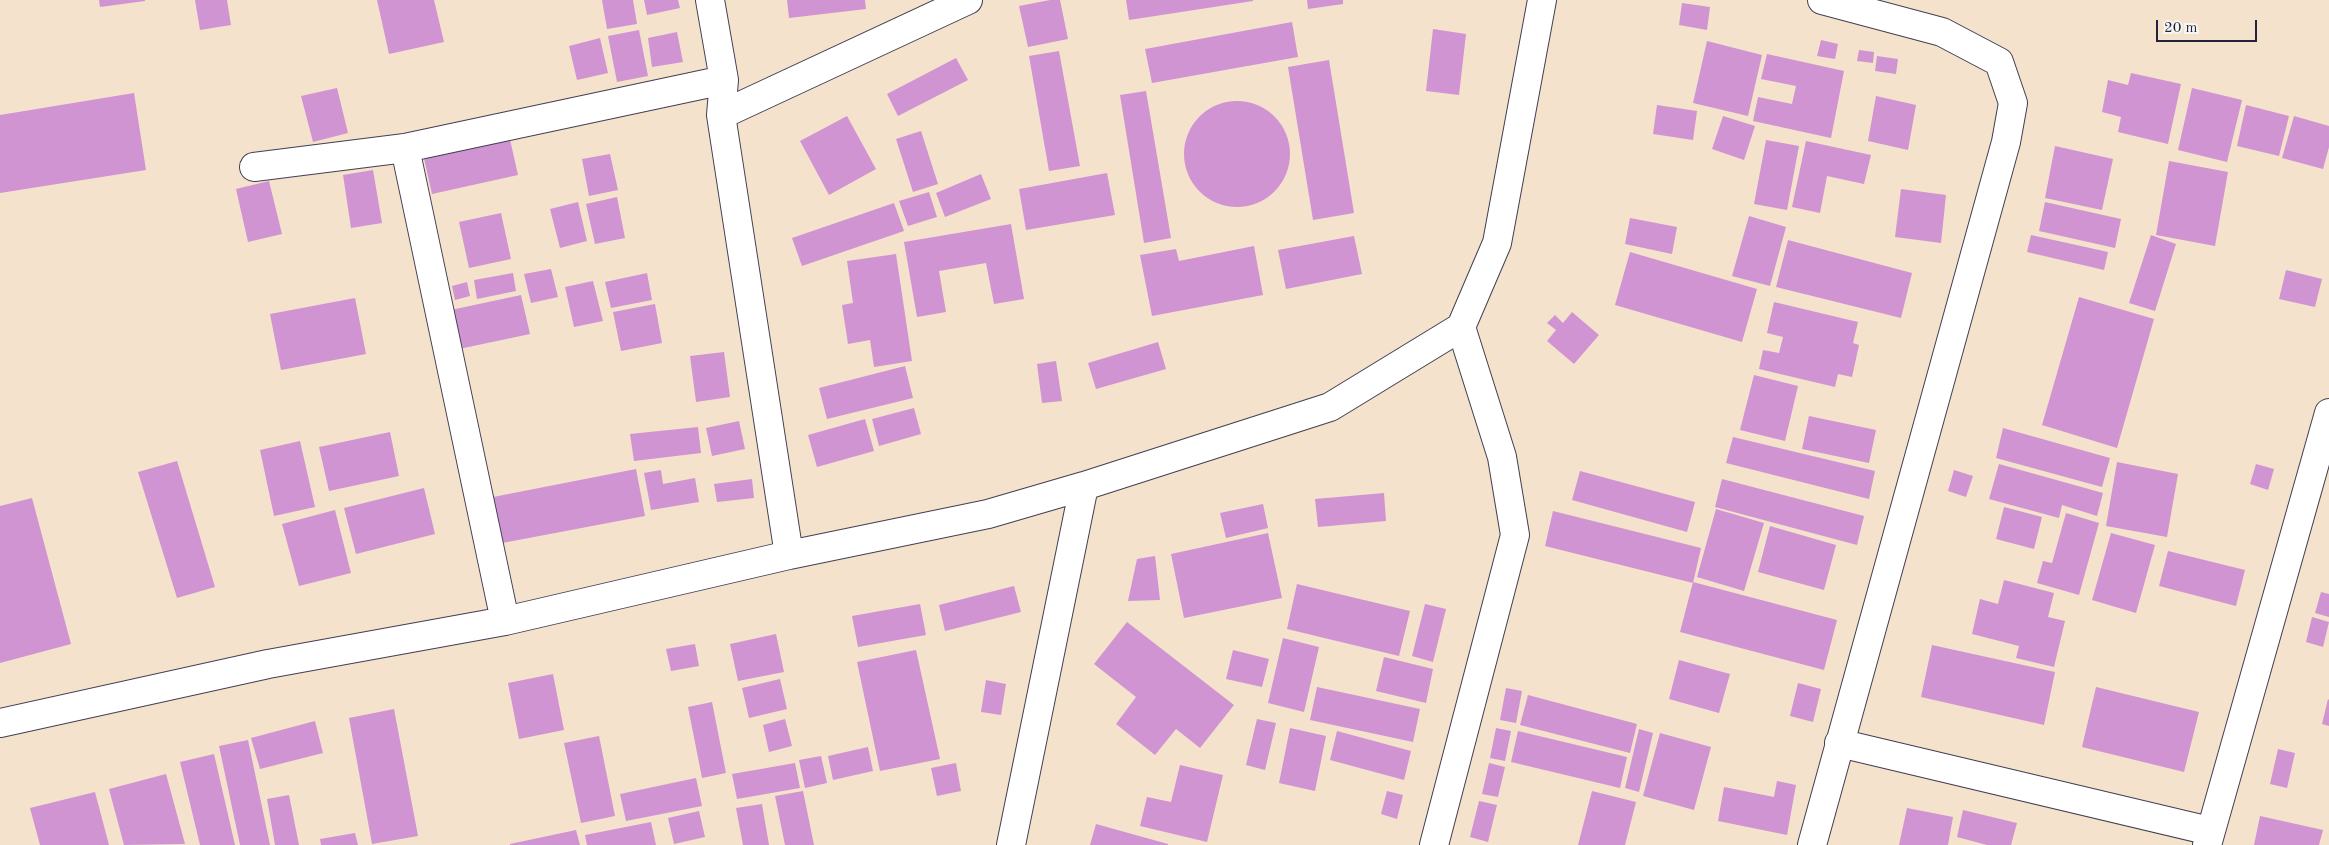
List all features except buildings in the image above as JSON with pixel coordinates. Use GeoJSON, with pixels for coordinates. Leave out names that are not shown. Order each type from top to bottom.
{"type":"FeatureCollection","features":[{"type":"Feature","properties":{"kind":"street"},"geometry":{"type":"LineString","coordinates":[[710,0],[724,80],[721,114],[789,555]]}},
{"type":"Feature","properties":{"kind":"street"},"geometry":{"type":"LineString","coordinates":[[721,114],[968,0]]}},
{"type":"Feature","properties":{"kind":"street"},"geometry":{"type":"LineString","coordinates":[[0,723],[268,664],[505,622],[789,555],[988,514],[1084,486],[1330,407],[1462,327],[1498,243],[1542,0]]}},
{"type":"Feature","properties":{"kind":"street"},"geometry":{"type":"LineString","coordinates":[[1812,845],[2006,142],[2013,103],[1999,62],[1942,32],[1822,0]]}},
{"type":"Feature","properties":{"kind":"street"},"geometry":{"type":"LineString","coordinates":[[254,168],[406,148],[724,80]]}},
{"type":"Feature","properties":{"kind":"street"},"geometry":{"type":"LineString","coordinates":[[406,148],[505,622]]}},
{"type":"Feature","properties":{"kind":"street"},"geometry":{"type":"LineString","coordinates":[[1434,845],[1515,535],[1502,457],[1462,327]]}},
{"type":"Feature","properties":{"kind":"street"},"geometry":{"type":"LineString","coordinates":[[1839,744],[2209,838],[2329,413]]}},
{"type":"Feature","properties":{"kind":"street"},"geometry":{"type":"LineString","coordinates":[[1011,845],[1084,486]]}}]}
